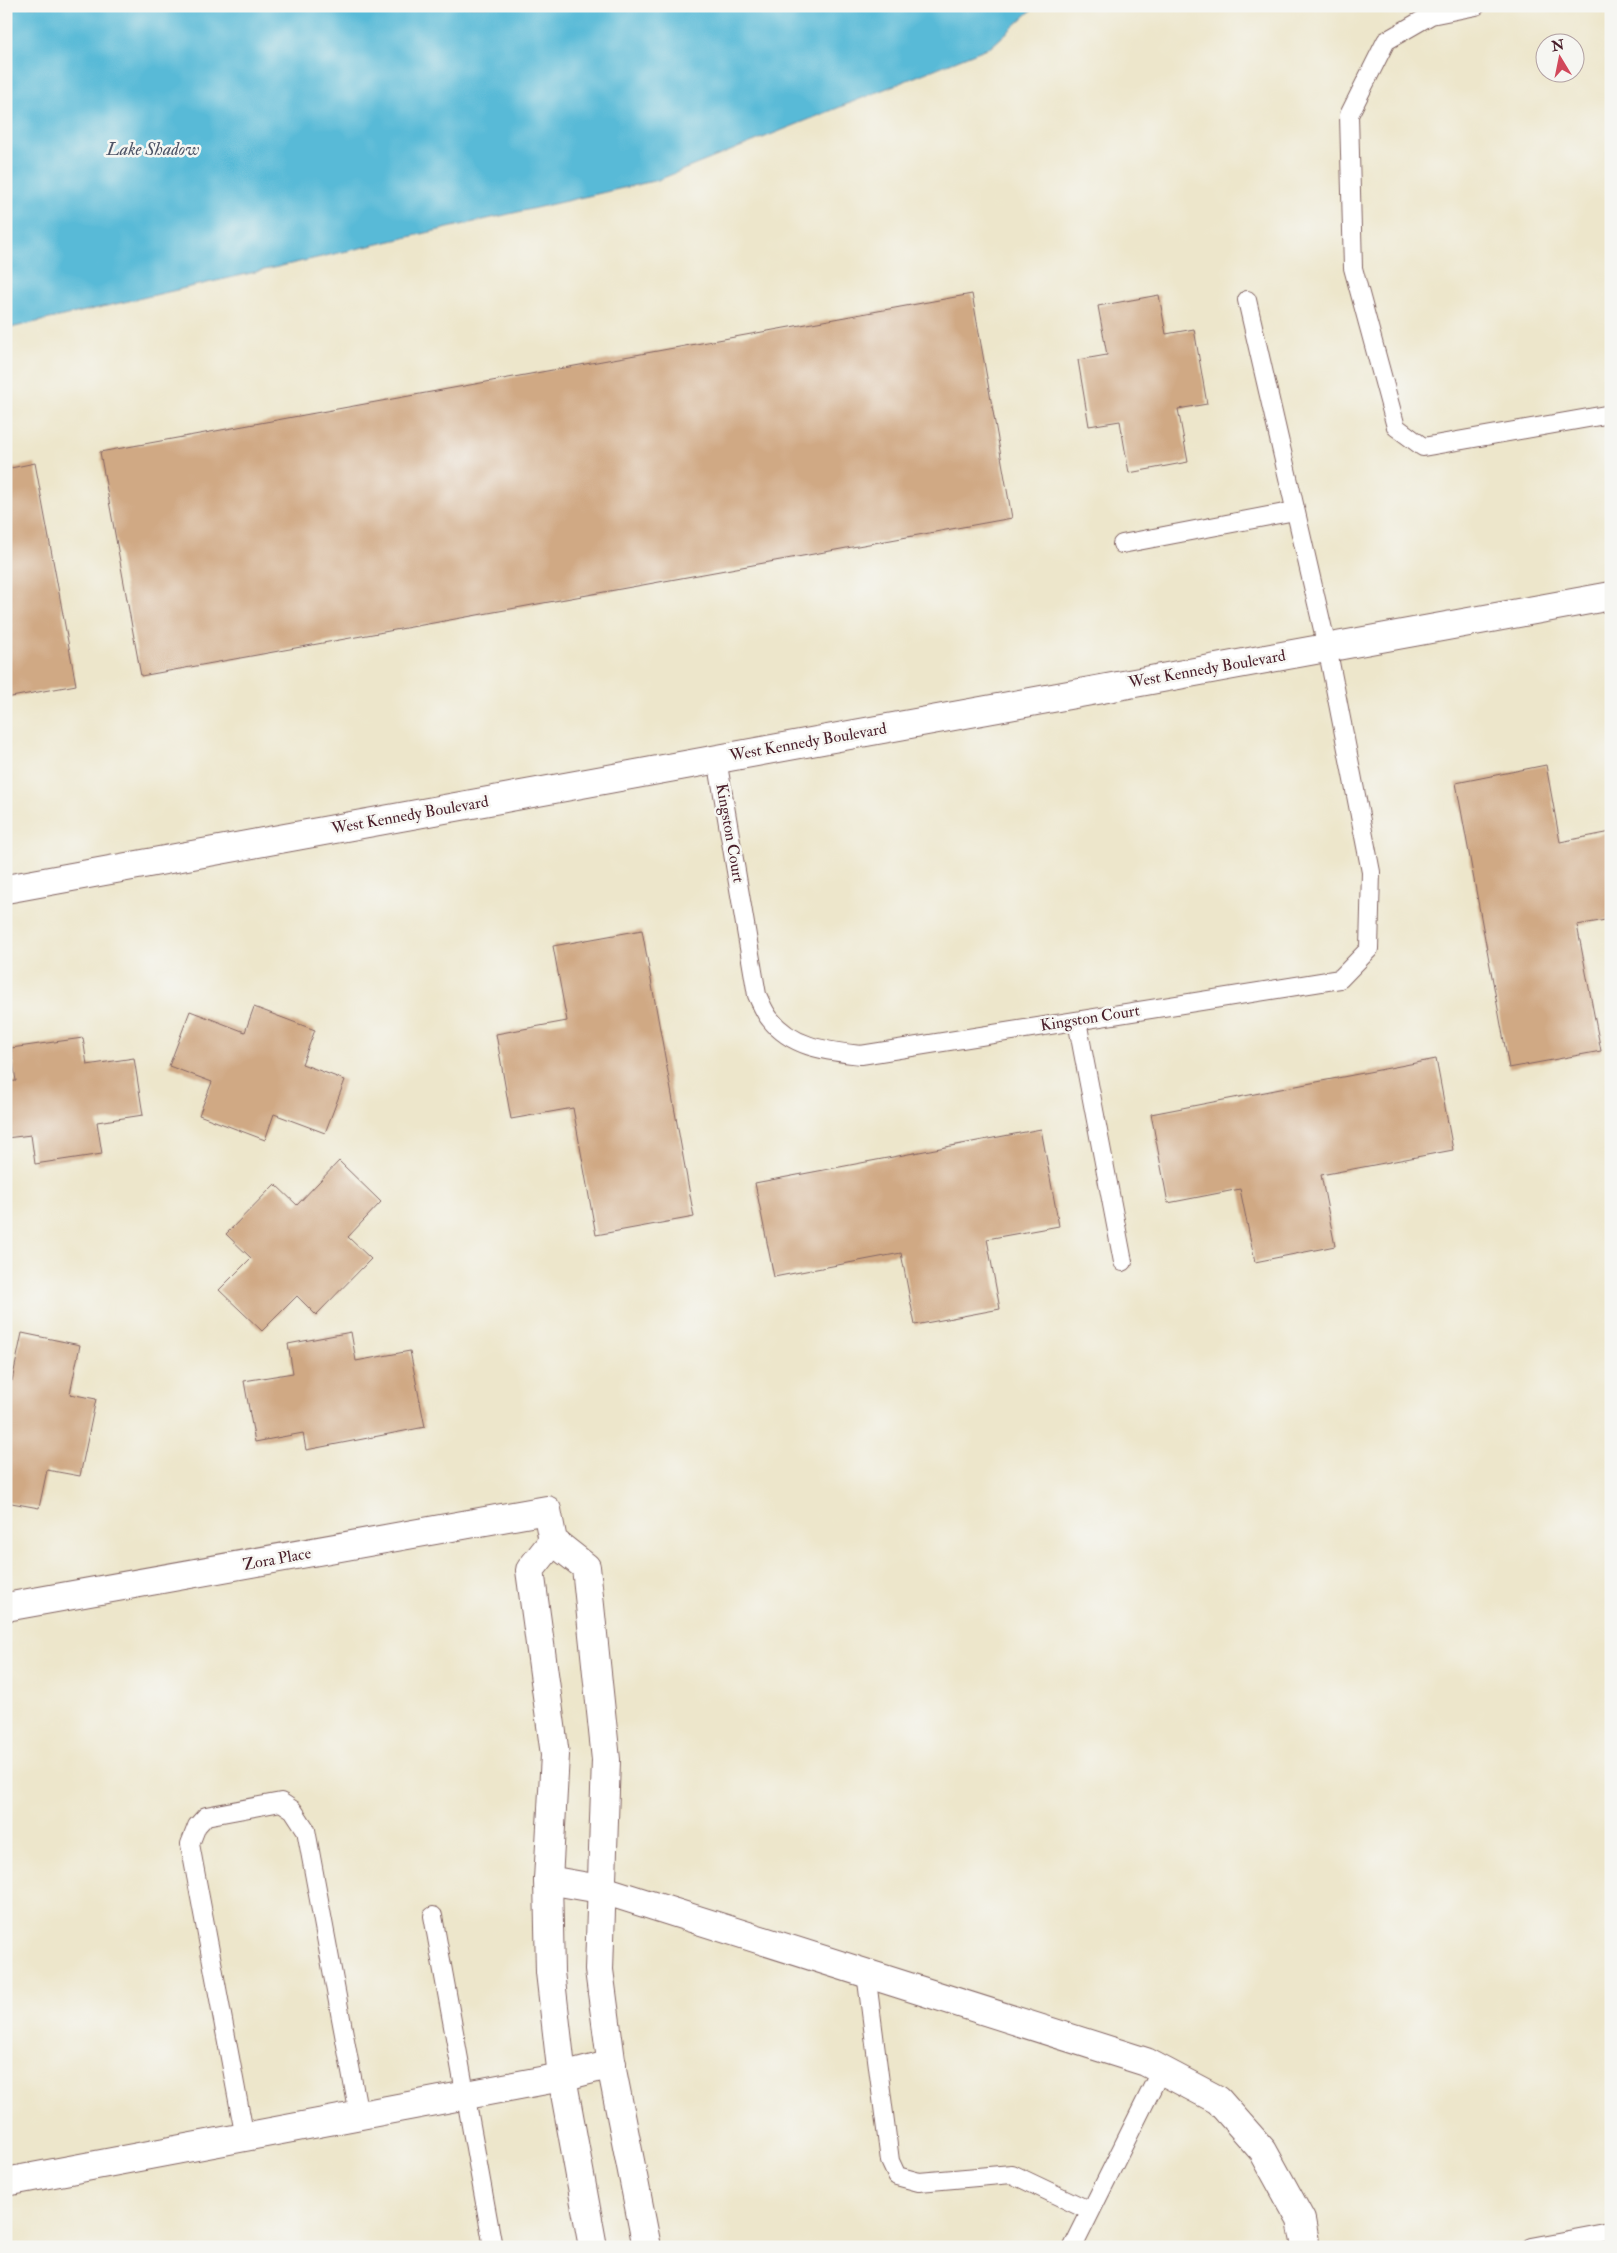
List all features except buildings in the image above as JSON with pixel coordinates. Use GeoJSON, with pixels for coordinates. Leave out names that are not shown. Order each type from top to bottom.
{"type":"FeatureCollection","features":[{"type":"Feature","properties":{"kind":"street","name":"West Kennedy Boulevard"},"geometry":{"type":"LineString","coordinates":[[6,889],[1611,596]]}},
{"type":"Feature","properties":{"kind":"street","name":"Zora Place"},"geometry":{"type":"LineString","coordinates":[[6,1607],[547,1510],[553,1541]]}},
{"type":"Feature","properties":{"kind":"street"},"geometry":{"type":"LineString","coordinates":[[593,2247],[562,2077],[550,1972],[548,1880],[555,1755],[530,1570],[553,1541],[586,1567],[606,1760],[600,1889],[599,1970],[612,2064],[646,2247]]}},
{"type":"Feature","properties":{"kind":"street"},"geometry":{"type":"LineString","coordinates":[[548,1880],[600,1889],[1146,2062],[1218,2100],[1263,2151],[1301,2220],[1306,2247]]}},
{"type":"Feature","properties":{"kind":"street"},"geometry":{"type":"LineString","coordinates":[[6,2182],[465,2096],[562,2077],[612,2064]]}},
{"type":"Feature","properties":{"kind":"lane"},"geometry":{"type":"LineString","coordinates":[[1476,6],[1431,15],[1386,41],[1349,115],[1353,268],[1396,427],[1423,448],[1611,414]]}},
{"type":"Feature","properties":{"kind":"lane","name":"Kingston Court"},"geometry":{"type":"LineString","coordinates":[[717,759],[757,995],[769,1018],[785,1035],[821,1051],[861,1055],[1340,979],[1369,949],[1371,872],[1327,647],[1248,300]]}},
{"type":"Feature","properties":{"kind":"lane"},"geometry":{"type":"LineString","coordinates":[[1122,544],[1295,511]]}},
{"type":"Feature","properties":{"kind":"lane"},"geometry":{"type":"LineString","coordinates":[[1077,1021],[1123,1262]]}},
{"type":"Feature","properties":{"kind":"lane"},"geometry":{"type":"LineString","coordinates":[[245,2138],[190,1844],[197,1826],[206,1816],[281,1802],[293,1810],[306,1830],[359,2115]]}},
{"type":"Feature","properties":{"kind":"lane"},"geometry":{"type":"LineString","coordinates":[[433,1916],[493,2247]]}},
{"type":"Feature","properties":{"kind":"lane"},"geometry":{"type":"LineString","coordinates":[[866,1973],[890,2161],[897,2176],[919,2182],[1012,2174],[1090,2211]]}},
{"type":"Feature","properties":{"kind":"lane"},"geometry":{"type":"LineString","coordinates":[[1073,2247],[1161,2070]]}},
{"type":"Feature","properties":{"kind":"lane"},"geometry":{"type":"LineString","coordinates":[[1531,2247],[1611,2232]]}},
{"type":"Feature","properties":{"kind":"water","name":"Lake Shadow"},"geometry":{"type":"Polygon","coordinates":[[[6,6],[1036,6],[992,46],[658,180],[6,329],[6,6]]]}}]}
